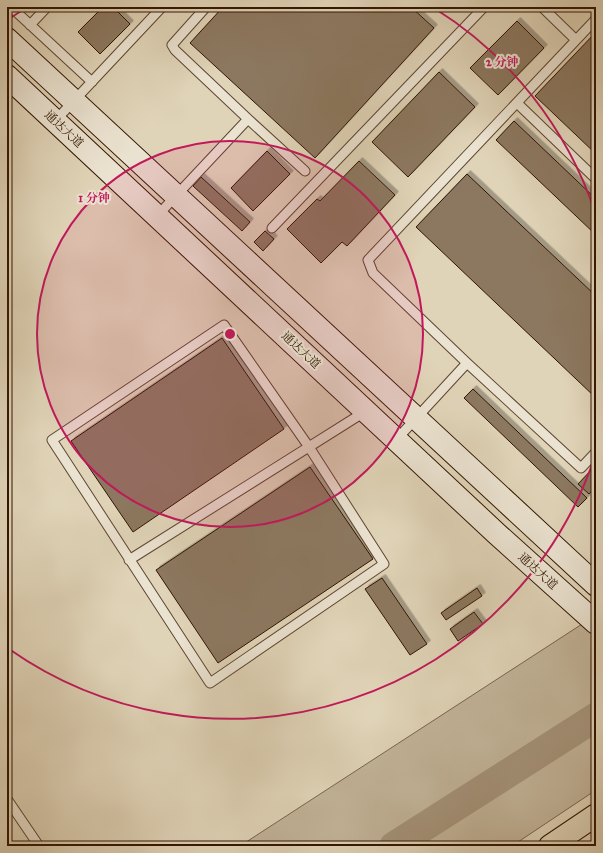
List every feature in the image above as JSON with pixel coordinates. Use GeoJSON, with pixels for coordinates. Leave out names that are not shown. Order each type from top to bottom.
{"type":"FeatureCollection","features":[{"type":"Feature","properties":{"kind":"main road"},"geometry":{"type":"LineString","coordinates":[[7,39],[596,585]]}},
{"type":"Feature","properties":{"kind":"main road","name":"通达大道"},"geometry":{"type":"LineString","coordinates":[[7,76],[497,534],[596,622]]}},
{"type":"Feature","properties":{"kind":"main road"},"geometry":{"type":"LineString","coordinates":[[550,846],[596,815]]}},
{"type":"Feature","properties":{"kind":"lane"},"geometry":{"type":"LineString","coordinates":[[11,7],[92,82]]}},
{"type":"Feature","properties":{"kind":"lane"},"geometry":{"type":"LineString","coordinates":[[30,25],[46,7]]}},
{"type":"Feature","properties":{"kind":"lane"},"geometry":{"type":"LineString","coordinates":[[55,121],[162,7]]}},
{"type":"Feature","properties":{"kind":"lane"},"geometry":{"type":"LineString","coordinates":[[206,7],[172,45],[175,50],[305,171]]}},
{"type":"Feature","properties":{"kind":"lane"},"geometry":{"type":"LineString","coordinates":[[272,228],[484,7]]}},
{"type":"Feature","properties":{"kind":"lane"},"geometry":{"type":"LineString","coordinates":[[542,7],[576,40]]}},
{"type":"Feature","properties":{"kind":"lane"},"geometry":{"type":"LineString","coordinates":[[596,19],[368,260],[373,273],[467,363],[581,468],[596,452]]}},
{"type":"Feature","properties":{"kind":"lane"},"geometry":{"type":"LineString","coordinates":[[517,103],[596,179]]}},
{"type":"Feature","properties":{"kind":"lane"},"geometry":{"type":"LineString","coordinates":[[157,216],[248,119]]}},
{"type":"Feature","properties":{"kind":"lane"},"geometry":{"type":"LineString","coordinates":[[224,325],[309,447],[384,564],[210,683],[52,440],[224,325]]}},
{"type":"Feature","properties":{"kind":"lane"},"geometry":{"type":"LineString","coordinates":[[396,440],[467,363]]}},
{"type":"Feature","properties":{"kind":"lane"},"geometry":{"type":"LineString","coordinates":[[129,560],[366,411]]}},
{"type":"Feature","properties":{"kind":"lane"},"geometry":{"type":"LineString","coordinates":[[7,799],[39,846]]}},
{"type":"Feature","properties":{"kind":"shaded area"},"geometry":{"type":"Polygon","coordinates":[[[596,615],[596,790],[512,846],[240,846],[596,615]]]}},
{"type":"Feature","properties":{"kind":"building"},"geometry":{"type":"Polygon","coordinates":[[[103,7],[113,7],[130,24],[100,54],[78,32],[103,7]]]}},
{"type":"Feature","properties":{"kind":"building"},"geometry":{"type":"Polygon","coordinates":[[[223,7],[411,7],[434,28],[315,158],[190,43],[223,7]]]}},
{"type":"Feature","properties":{"kind":"building"},"geometry":{"type":"Polygon","coordinates":[[[517,21],[544,48],[498,95],[470,68],[517,21]]]}},
{"type":"Feature","properties":{"kind":"building"},"geometry":{"type":"Polygon","coordinates":[[[596,32],[596,154],[535,96],[596,32]]]}},
{"type":"Feature","properties":{"kind":"building"},"geometry":{"type":"Polygon","coordinates":[[[439,72],[475,107],[408,177],[372,142],[439,72]]]}},
{"type":"Feature","properties":{"kind":"building"},"geometry":{"type":"Polygon","coordinates":[[[514,121],[596,199],[596,235],[496,140],[514,121]]]}},
{"type":"Feature","properties":{"kind":"building"},"geometry":{"type":"Polygon","coordinates":[[[267,151],[290,174],[253,211],[231,188],[267,151]]]}},
{"type":"Feature","properties":{"kind":"building"},"geometry":{"type":"Polygon","coordinates":[[[359,161],[395,195],[347,246],[342,242],[321,263],[287,229],[317,199],[320,201],[359,161]]]}},
{"type":"Feature","properties":{"kind":"building"},"geometry":{"type":"Polygon","coordinates":[[[467,174],[596,296],[596,398],[416,227],[467,174]]]}},
{"type":"Feature","properties":{"kind":"building"},"geometry":{"type":"Polygon","coordinates":[[[201,177],[250,222],[242,231],[193,186],[201,177]]]}},
{"type":"Feature","properties":{"kind":"building"},"geometry":{"type":"Polygon","coordinates":[[[265,231],[274,239],[263,251],[254,242],[265,231]]]}},
{"type":"Feature","properties":{"kind":"building"},"geometry":{"type":"Polygon","coordinates":[[[222,338],[284,429],[133,532],[71,441],[222,338]]]}},
{"type":"Feature","properties":{"kind":"building"},"geometry":{"type":"Polygon","coordinates":[[[473,389],[587,498],[578,507],[464,398],[473,389]]]}},
{"type":"Feature","properties":{"kind":"building"},"geometry":{"type":"Polygon","coordinates":[[[596,465],[596,487],[589,494],[578,484],[596,465]]]}},
{"type":"Feature","properties":{"kind":"building"},"geometry":{"type":"Polygon","coordinates":[[[310,467],[373,559],[218,663],[156,570],[310,467]]]}},
{"type":"Feature","properties":{"kind":"building"},"geometry":{"type":"Polygon","coordinates":[[[382,578],[427,644],[410,655],[365,589],[382,578]]]}},
{"type":"Feature","properties":{"kind":"building"},"geometry":{"type":"Polygon","coordinates":[[[477,588],[482,596],[446,620],[441,613],[477,588]]]}},
{"type":"Feature","properties":{"kind":"building"},"geometry":{"type":"Polygon","coordinates":[[[474,612],[483,624],[458,641],[450,629],[474,612]]]}},
{"type":"Feature","properties":{"kind":"waterway"},"geometry":{"type":"LineString","coordinates":[[394,846],[596,717]]}}]}
